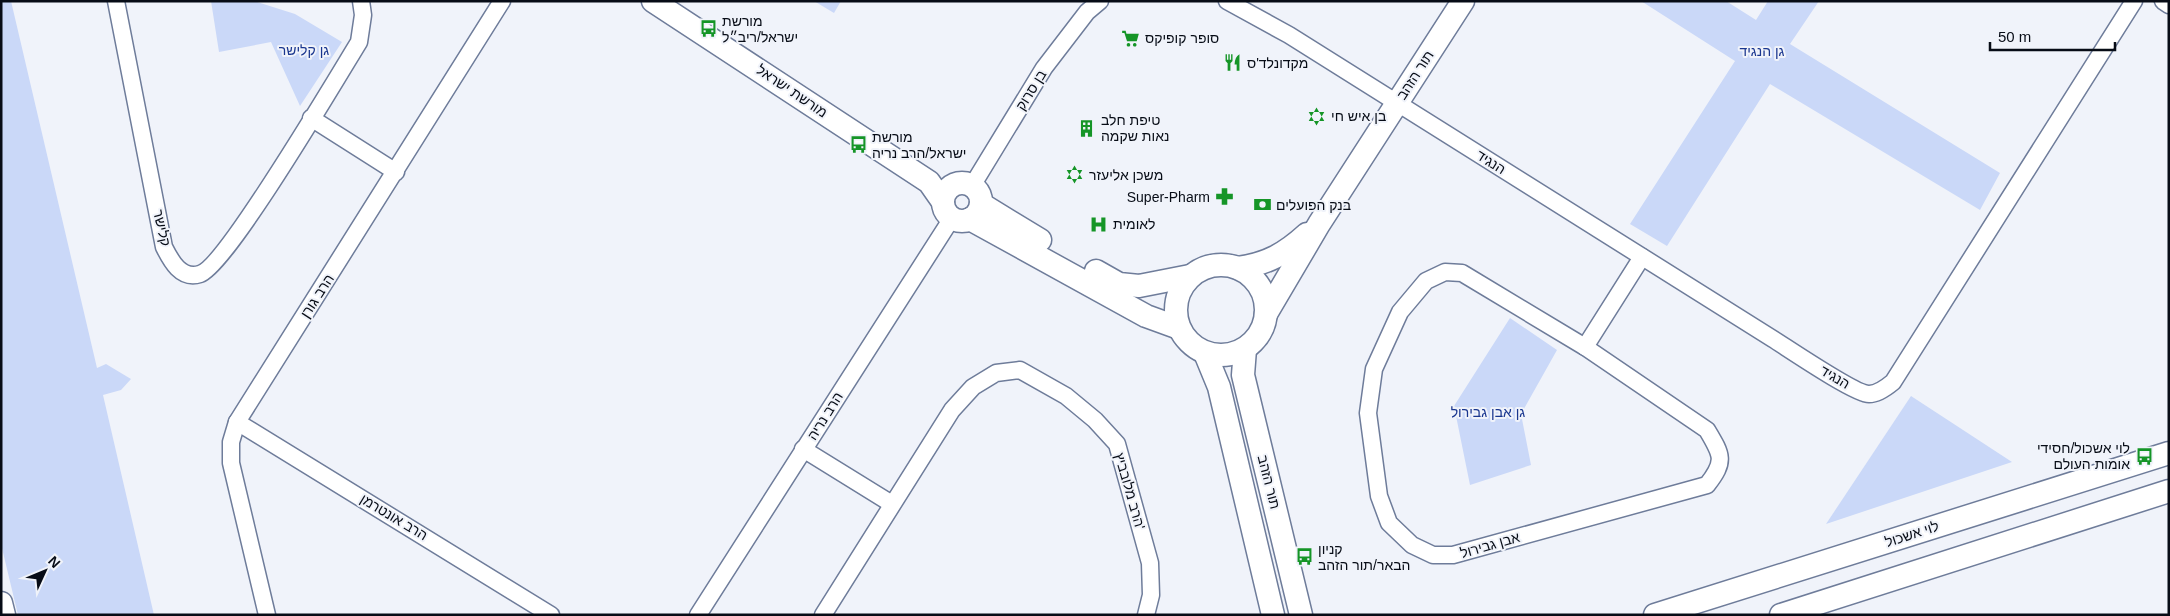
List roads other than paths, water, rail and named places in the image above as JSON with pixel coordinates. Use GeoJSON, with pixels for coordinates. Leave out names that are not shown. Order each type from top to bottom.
{"type":"FeatureCollection","features":[{"type":"Feature","properties":{"kind":"street","name":"קלישר"},"geometry":{"type":"LineString","coordinates":[[116,1],[164,247],[179,270],[189,275],[201,274],[216,262],[242,228],[359,42],[363,15],[361,1]]}},
{"type":"Feature","properties":{"kind":"street","name":"הרב גורן"},"geometry":{"type":"LineString","coordinates":[[268,615],[231,463],[231,442],[237,422],[502,1]]}},
{"type":"Feature","properties":{"kind":"street","name":"מורשת ישראל"},"geometry":{"type":"LineString","coordinates":[[653,1],[957,200],[1146,316],[1179,328]]}},
{"type":"Feature","properties":{"kind":"street","name":"בן סרוק"},"geometry":{"type":"LineString","coordinates":[[957,200],[1044,68],[1087,12],[1100,1]]}},
{"type":"Feature","properties":{"kind":"street"},"geometry":{"type":"LineString","coordinates":[[1227,1],[1289,35],[1397,102]]}},
{"type":"Feature","properties":{"kind":"street","name":"תור הזהב"},"geometry":{"type":"LineString","coordinates":[[1266,314],[1319,224],[1463,1]]}},
{"type":"Feature","properties":{"kind":"street","name":"הנגיד"},"geometry":{"type":"LineString","coordinates":[[1397,102],[1853,388],[1869,394],[1884,389],[1893,382],[2134,1]]}},
{"type":"Feature","properties":{"kind":"street"},"geometry":{"type":"LineString","coordinates":[[2163,1],[2169,5]]}},
{"type":"Feature","properties":{"kind":"street"},"geometry":{"type":"LineString","coordinates":[[311,118],[396,172]]}},
{"type":"Feature","properties":{"kind":"street","name":"מורשת ישראל"},"geometry":{"type":"LineString","coordinates":[[957,200],[1119,284],[1139,286],[1190,276]]}},
{"type":"Feature","properties":{"kind":"street","name":"הרב נריה"},"geometry":{"type":"LineString","coordinates":[[698,615],[804,449],[957,200]]}},
{"type":"Feature","properties":{"kind":"street","name":"תור הזהב"},"geometry":{"type":"LineString","coordinates":[[1238,268],[1272,261],[1288,251],[1319,224]]}},
{"type":"Feature","properties":{"kind":"street"},"geometry":{"type":"LineString","coordinates":[[1584,347],[1642,257]]}},
{"type":"Feature","properties":{"kind":"street"},"geometry":{"type":"LineString","coordinates":[[1213,266],[1238,268],[1250,275],[1260,286],[1266,300],[1266,314],[1262,331],[1245,349],[1219,356],[1205,353],[1190,343],[1179,328],[1176,314],[1177,300],[1182,287],[1190,276],[1213,266]]}},
{"type":"Feature","properties":{"kind":"street","name":"אבן גבירול"},"geometry":{"type":"LineString","coordinates":[[1445,272],[1462,273],[1584,347],[1707,430],[1719,451],[1719,469],[1707,485],[1453,555],[1433,554],[1412,545],[1388,523],[1379,496],[1368,413],[1374,369],[1400,312],[1426,281],[1445,272]]}},
{"type":"Feature","properties":{"kind":"street","name":"תור הזהב"},"geometry":{"type":"LineString","coordinates":[[1245,349],[1242,375],[1301,615]]}},
{"type":"Feature","properties":{"kind":"street","name":"תור הזהב"},"geometry":{"type":"LineString","coordinates":[[1205,353],[1219,387],[1273,615]]}},
{"type":"Feature","properties":{"kind":"street","name":"הרב מלובביץ'"},"geometry":{"type":"LineString","coordinates":[[823,615],[952,410],[973,387],[996,373],[1020,370],[1066,396],[1095,420],[1117,444],[1150,563],[1151,595],[1146,615]]}},
{"type":"Feature","properties":{"kind":"street","name":"הרב אונטרמן"},"geometry":{"type":"LineString","coordinates":[[237,422],[551,615]]}},
{"type":"Feature","properties":{"kind":"street"},"geometry":{"type":"LineString","coordinates":[[804,449],[892,504]]}},
{"type":"Feature","properties":{"kind":"street","name":"לוי אשכול"},"geometry":{"type":"LineString","coordinates":[[1655,615],[2169,453]]}},
{"type":"Feature","properties":{"kind":"street"},"geometry":{"type":"LineString","coordinates":[[1781,615],[2169,491]]}},
{"type":"Feature","properties":{"kind":"street"},"geometry":{"type":"LineString","coordinates":[[1,602],[4,615]]}},
{"type":"Feature","properties":{"kind":"place","name":"מורשת ישראל/ריב״ל"},"geometry":{"type":"Point","coordinates":[708,29]}},
{"type":"Feature","properties":{"kind":"place","name":"סופר קופיקס"},"geometry":{"type":"Point","coordinates":[1131,38]}},
{"type":"Feature","properties":{"kind":"place","name":"מקדונלד'ס"},"geometry":{"type":"Point","coordinates":[1233,63]}},
{"type":"Feature","properties":{"kind":"place","name":"בן איש חי"},"geometry":{"type":"Point","coordinates":[1317,116]}},
{"type":"Feature","properties":{"kind":"place","name":"טיפת חלב נאות שקמה"},"geometry":{"type":"Point","coordinates":[1087,128]}},
{"type":"Feature","properties":{"kind":"place","name":"מורשת ישראל/הרב נריה"},"geometry":{"type":"Point","coordinates":[858,145]}},
{"type":"Feature","properties":{"kind":"place","name":"משכן אליעזר"},"geometry":{"type":"Point","coordinates":[1075,175]}},
{"type":"Feature","properties":{"kind":"place","name":"Super-Pharm"},"geometry":{"type":"Point","coordinates":[1224,197]}},
{"type":"Feature","properties":{"kind":"place","name":"בנק הפועלים"},"geometry":{"type":"Point","coordinates":[1262,205]}},
{"type":"Feature","properties":{"kind":"place","name":"לאומית"},"geometry":{"type":"Point","coordinates":[1099,224]}},
{"type":"Feature","properties":{"kind":"place","name":"לוי אשכול/חסידי אומות העולם"},"geometry":{"type":"Point","coordinates":[2144,456]}},
{"type":"Feature","properties":{"kind":"place","name":"קניון הבאר/תור הזהב"},"geometry":{"type":"Point","coordinates":[1304,557]}},
{"type":"Feature","properties":{"kind":"park label","name":"גן קלישר"},"geometry":{"type":"Point","coordinates":[304,50]}},
{"type":"Feature","properties":{"kind":"park label","name":"גן הנגיד"},"geometry":{"type":"Point","coordinates":[1762,51]}},
{"type":"Feature","properties":{"kind":"park label","name":"גן אבן גבירול"},"geometry":{"type":"Point","coordinates":[1488,412]}}]}
